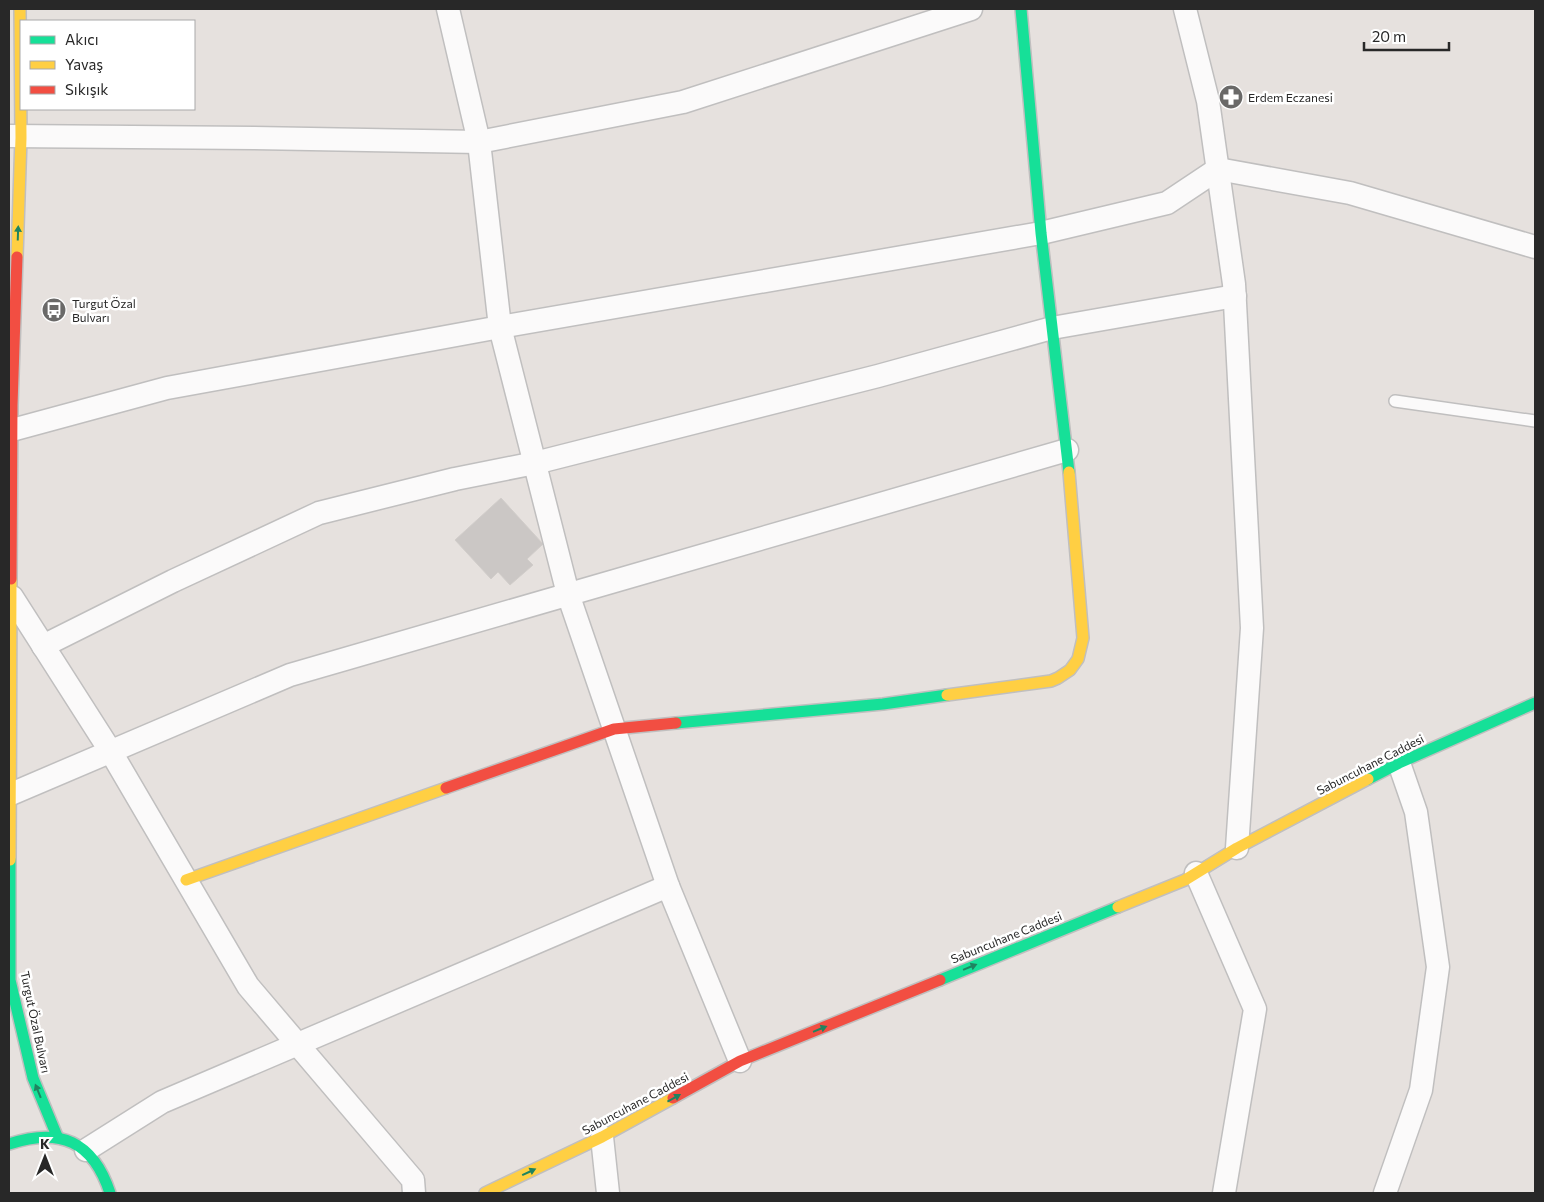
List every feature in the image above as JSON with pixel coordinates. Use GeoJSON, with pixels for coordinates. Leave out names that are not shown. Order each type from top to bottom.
{"type":"FeatureCollection","features":[{"type":"Feature","properties":{"kind":"street","name":"Turgut Özal Bulvarı"},"geometry":{"type":"LineString","coordinates":[[20,9],[15,137],[10,980],[33,1078],[57,1136]]}},
{"type":"Feature","properties":{"kind":"street"},"geometry":{"type":"LineString","coordinates":[[448,9],[479,142],[500,327],[568,594],[668,886],[740,1061]]}},
{"type":"Feature","properties":{"kind":"street"},"geometry":{"type":"LineString","coordinates":[[15,137],[254,138],[479,142],[683,102],[971,9]]}},
{"type":"Feature","properties":{"kind":"street"},"geometry":{"type":"LineString","coordinates":[[186,880],[614,729],[883,704],[1051,681],[1060,678],[1075,666],[1083,648],[1083,638],[1067,450],[1040,233],[1021,9]]}},
{"type":"Feature","properties":{"kind":"street"},"geometry":{"type":"LineString","coordinates":[[1184,9],[1208,100],[1235,296],[1252,628],[1237,848]]}},
{"type":"Feature","properties":{"kind":"street"},"geometry":{"type":"LineString","coordinates":[[12,430],[167,388],[500,327],[1040,233],[1168,203],[1218,169],[1350,193],[1535,247]]}},
{"type":"Feature","properties":{"kind":"street"},"geometry":{"type":"LineString","coordinates":[[43,646],[173,581],[319,514],[455,479],[535,463],[878,376],[1052,328],[1235,296]]}},
{"type":"Feature","properties":{"kind":"street"},"geometry":{"type":"LineString","coordinates":[[12,794],[290,675],[1067,450]]}},
{"type":"Feature","properties":{"kind":"street"},"geometry":{"type":"LineString","coordinates":[[12,597],[111,752],[248,986],[412,1180],[414,1193]]}},
{"type":"Feature","properties":{"kind":"street","name":"Sabuncuhane Caddesi"},"geometry":{"type":"LineString","coordinates":[[485,1193],[602,1137],[740,1061],[1185,880],[1237,848],[1399,763],[1535,702]]}},
{"type":"Feature","properties":{"kind":"street"},"geometry":{"type":"LineString","coordinates":[[1385,1193],[1421,1090],[1438,967],[1416,812],[1399,763]]}},
{"type":"Feature","properties":{"kind":"street"},"geometry":{"type":"LineString","coordinates":[[1196,873],[1255,1009],[1224,1193]]}},
{"type":"Feature","properties":{"kind":"street"},"geometry":{"type":"LineString","coordinates":[[86,1150],[162,1102],[668,886]]}},
{"type":"Feature","properties":{"kind":"street"},"geometry":{"type":"LineString","coordinates":[[9,1144],[24,1138],[40,1136],[57,1136],[72,1142],[86,1150],[98,1162],[112,1193]]}},
{"type":"Feature","properties":{"kind":"street"},"geometry":{"type":"LineString","coordinates":[[602,1137],[608,1193]]}},
{"type":"Feature","properties":{"kind":"lane"},"geometry":{"type":"LineString","coordinates":[[1395,401],[1535,421]]}},
{"type":"Feature","properties":{"kind":"building"},"geometry":{"type":"Polygon","coordinates":[[[501,498],[543,544],[527,559],[533,565],[510,585],[498,572],[491,579],[455,540],[501,498]]]}},
{"type":"Feature","properties":{"kind":"traffic: fast"},"geometry":{"type":"LineString","coordinates":[[1021,9],[1041,233],[1069,472]]}},
{"type":"Feature","properties":{"kind":"traffic: fast"},"geometry":{"type":"LineString","coordinates":[[676,723],[883,704],[947,695]]}},
{"type":"Feature","properties":{"kind":"traffic: fast"},"geometry":{"type":"LineString","coordinates":[[1368,779],[1399,763],[1535,703]]}},
{"type":"Feature","properties":{"kind":"traffic: fast"},"geometry":{"type":"LineString","coordinates":[[10,860],[10,980],[33,1078],[57,1136]]}},
{"type":"Feature","properties":{"kind":"traffic: fast"},"geometry":{"type":"LineString","coordinates":[[940,980],[1118,907]]}},
{"type":"Feature","properties":{"kind":"traffic: fast"},"geometry":{"type":"LineString","coordinates":[[9,1144],[44,1137],[59,1138],[72,1143],[84,1150],[94,1161],[103,1175],[110,1193]]}},
{"type":"Feature","properties":{"kind":"traffic: slow"},"geometry":{"type":"LineString","coordinates":[[20,9],[20,20]]}},
{"type":"Feature","properties":{"kind":"traffic: slow"},"geometry":{"type":"LineString","coordinates":[[17,257],[21,110]]}},
{"type":"Feature","properties":{"kind":"traffic: slow"},"geometry":{"type":"LineString","coordinates":[[947,695],[1051,681],[1070,670],[1078,659],[1083,638],[1069,472]]}},
{"type":"Feature","properties":{"kind":"traffic: slow"},"geometry":{"type":"LineString","coordinates":[[10,860],[11,579]]}},
{"type":"Feature","properties":{"kind":"traffic: slow"},"geometry":{"type":"LineString","coordinates":[[1118,907],[1185,880],[1237,848],[1368,779]]}},
{"type":"Feature","properties":{"kind":"traffic: slow"},"geometry":{"type":"LineString","coordinates":[[186,880],[446,788]]}},
{"type":"Feature","properties":{"kind":"traffic: slow"},"geometry":{"type":"LineString","coordinates":[[485,1193],[602,1137],[673,1098]]}},
{"type":"Feature","properties":{"kind":"traffic: jam"},"geometry":{"type":"LineString","coordinates":[[11,579],[12,405],[17,257]]}},
{"type":"Feature","properties":{"kind":"traffic: jam"},"geometry":{"type":"LineString","coordinates":[[446,788],[614,729],[676,723]]}},
{"type":"Feature","properties":{"kind":"traffic: jam"},"geometry":{"type":"LineString","coordinates":[[673,1098],[740,1061],[940,980]]}},
{"type":"Feature","properties":{"kind":"place","name":"Erdem Eczanesi"},"geometry":{"type":"Point","coordinates":[1231,97]}},
{"type":"Feature","properties":{"kind":"place","name":"Turgut Özal Bulvarı"},"geometry":{"type":"Point","coordinates":[54,310]}}]}
